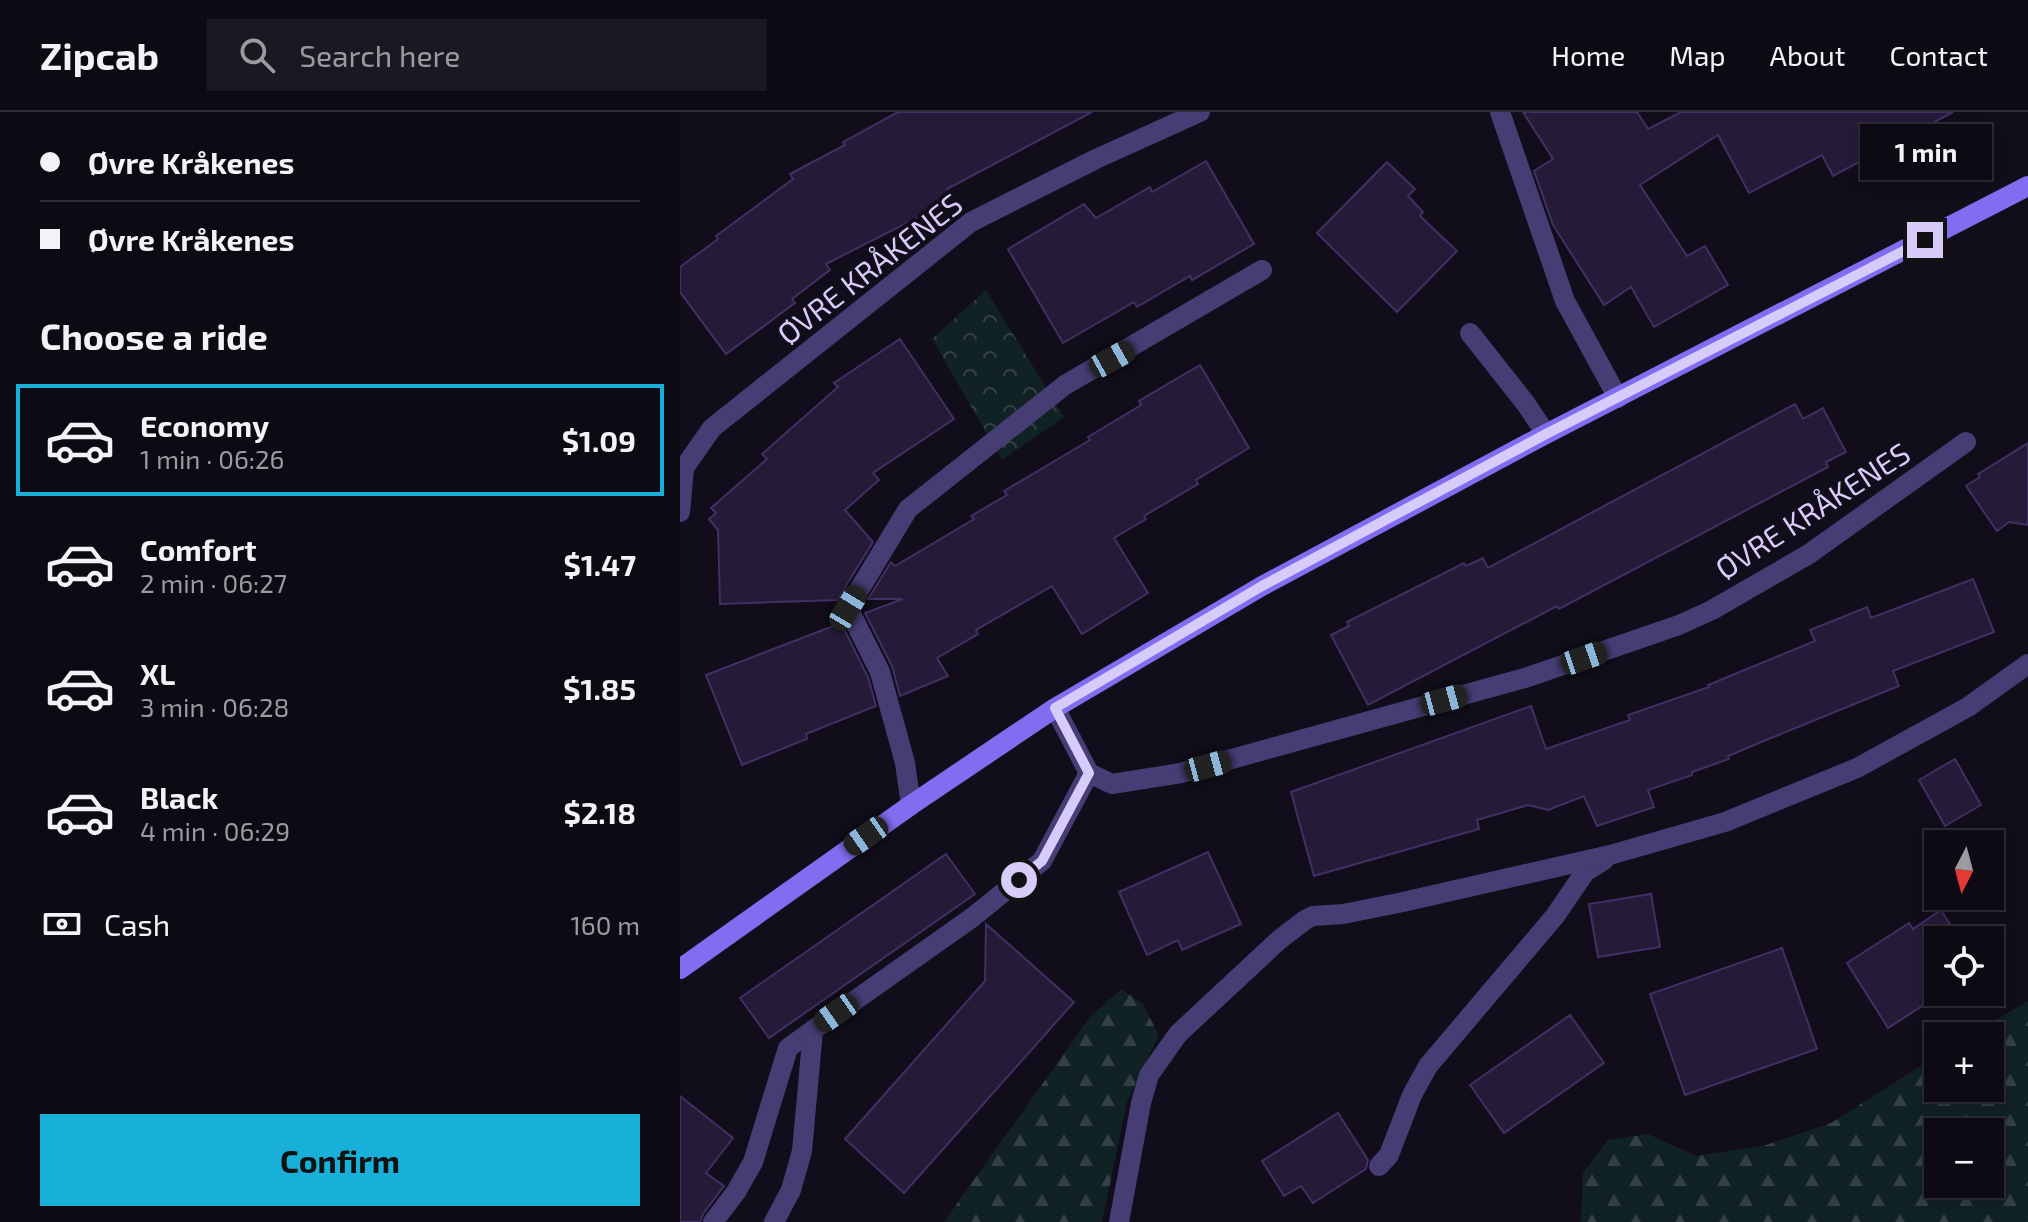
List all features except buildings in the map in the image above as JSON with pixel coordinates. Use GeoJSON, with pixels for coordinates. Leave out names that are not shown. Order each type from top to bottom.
{"type":"FeatureCollection","features":[{"type":"Feature","properties":{"kind":"main road"},"geometry":{"type":"LineString","coordinates":[[680,969],[911,805],[1055,708],[1262,586],[1546,434],[2028,186]]}},
{"type":"Feature","properties":{"kind":"street","name":"ØVRE KRÅKENES"},"geometry":{"type":"LineString","coordinates":[[680,512],[684,468],[712,428],[971,222],[1096,159],[1200,112]]}},
{"type":"Feature","properties":{"kind":"street"},"geometry":{"type":"LineString","coordinates":[[1500,112],[1565,301],[1618,398]]}},
{"type":"Feature","properties":{"kind":"street"},"geometry":{"type":"LineString","coordinates":[[911,805],[905,763],[880,672],[848,608],[908,509],[1065,385],[1262,270]]}},
{"type":"Feature","properties":{"kind":"street"},"geometry":{"type":"LineString","coordinates":[[1470,333],[1546,434]]}},
{"type":"Feature","properties":{"kind":"street","name":"ØVRE KRÅKENES"},"geometry":{"type":"LineString","coordinates":[[1089,773],[1112,784],[1181,773],[1525,678],[1679,625],[1712,610],[1809,554],[1966,442]]}},
{"type":"Feature","properties":{"kind":"street"},"geometry":{"type":"LineString","coordinates":[[1119,1222],[1149,1075],[1178,1034],[1279,940],[1305,920],[1313,916],[1343,914],[1403,902],[1610,855],[1725,822],[1857,768],[1968,707],[2028,664]]}},
{"type":"Feature","properties":{"kind":"street"},"geometry":{"type":"LineString","coordinates":[[713,1222],[736,1192],[753,1162],[788,1048],[973,917],[1042,861],[1089,773],[1055,708]]}},
{"type":"Feature","properties":{"kind":"street"},"geometry":{"type":"LineString","coordinates":[[1379,1166],[1389,1155],[1412,1095],[1428,1066],[1555,916],[1585,872],[1610,855]]}},
{"type":"Feature","properties":{"kind":"street"},"geometry":{"type":"LineString","coordinates":[[774,1222],[791,1190],[802,1151],[813,1030]]}},
{"type":"Feature","properties":{"kind":"green space"},"geometry":{"type":"Polygon","coordinates":[[[986,290],[1064,417],[1002,460],[932,339],[986,290]]]}},
{"type":"Feature","properties":{"kind":"green space"},"geometry":{"type":"Polygon","coordinates":[[[1121,989],[1142,1003],[1159,1035],[1127,1102],[1102,1222],[944,1222],[1090,1017],[1121,989]]]}},
{"type":"Feature","properties":{"kind":"green space"},"geometry":{"type":"Polygon","coordinates":[[[2028,1001],[2028,1222],[1581,1222],[1583,1173],[1608,1140],[1648,1134],[1696,1156],[1763,1146],[1831,1123],[1924,1064],[1924,1102],[2004,1102],[2004,1022],[1993,1022],[2028,1001]]]}},
{"type":"Feature","properties":{"kind":"route"},"geometry":{"type":"LineString","coordinates":[[1019,880],[1042,861],[1089,773],[1055,708],[1262,586],[1546,434],[1925,240]]}}]}
